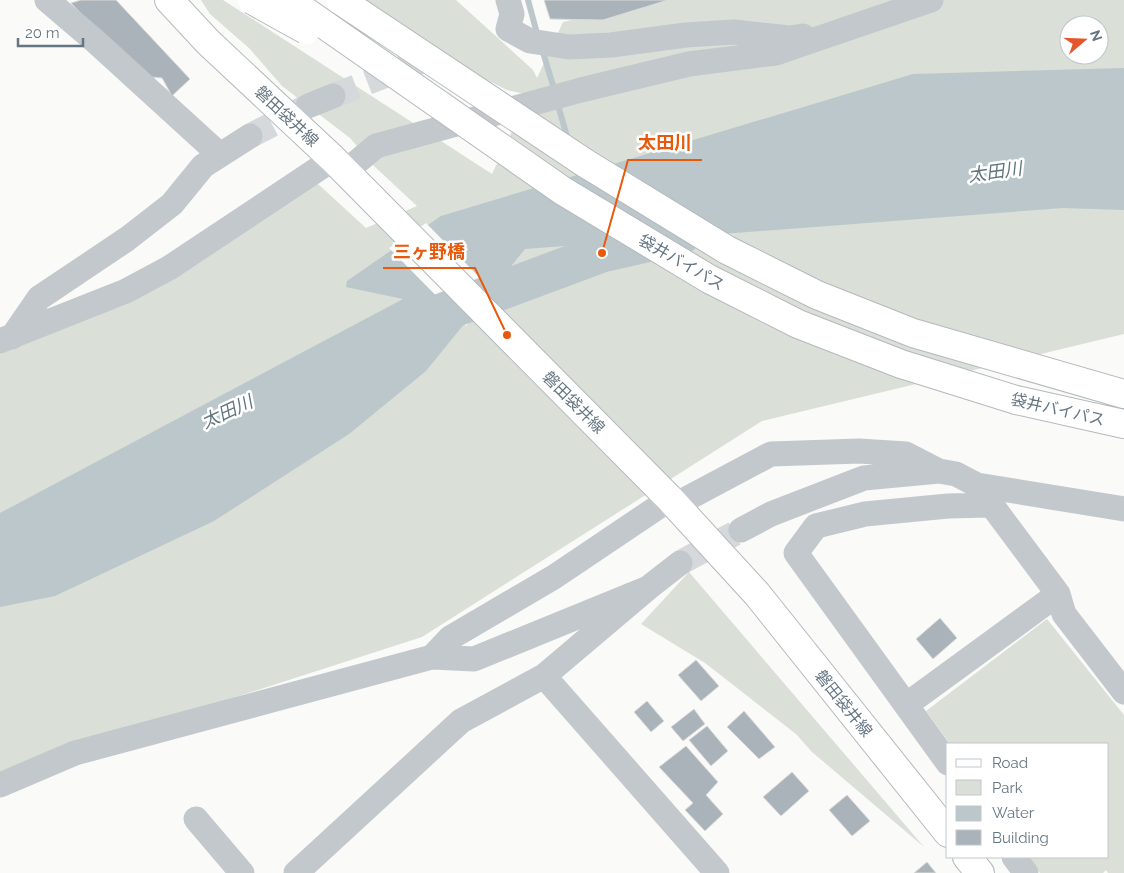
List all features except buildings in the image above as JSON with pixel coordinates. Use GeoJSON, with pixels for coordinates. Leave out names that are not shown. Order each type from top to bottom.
{"type":"FeatureCollection","features":[{"type":"Feature","properties":{"kind":"main road","name":"磐田袋井線"},"geometry":{"type":"LineString","coordinates":[[168,0],[208,42],[345,172],[667,496],[757,594],[946,830]]}},
{"type":"Feature","properties":{"kind":"main road"},"geometry":{"type":"LineString","coordinates":[[252,0],[448,112]]}},
{"type":"Feature","properties":{"kind":"main road","name":"袋井バイパス"},"geometry":{"type":"LineString","coordinates":[[289,0],[563,191],[709,279],[807,328],[901,364],[1016,400],[1124,424]]}},
{"type":"Feature","properties":{"kind":"main road","name":"袋井バイパス"},"geometry":{"type":"LineString","coordinates":[[340,0],[585,163],[727,250],[817,295],[913,333],[1124,394]]}},
{"type":"Feature","properties":{"kind":"main road"},"geometry":{"type":"LineString","coordinates":[[968,858],[980,873]]}},
{"type":"Feature","properties":{"kind":"street"},"geometry":{"type":"LineString","coordinates":[[46,0],[220,155]]}},
{"type":"Feature","properties":{"kind":"street"},"geometry":{"type":"LineString","coordinates":[[508,0],[512,14],[508,30],[530,41],[569,47],[612,45],[686,35],[734,32],[789,38],[840,31]]}},
{"type":"Feature","properties":{"kind":"street"},"geometry":{"type":"LineString","coordinates":[[6,339],[126,290],[169,268],[345,172],[376,146],[581,90],[680,66],[776,53],[931,0]]}},
{"type":"Feature","properties":{"kind":"street"},"geometry":{"type":"LineString","coordinates":[[308,106],[333,96]]}},
{"type":"Feature","properties":{"kind":"street"},"geometry":{"type":"LineString","coordinates":[[6,339],[39,298],[127,238],[172,204],[203,166],[250,136]]}},
{"type":"Feature","properties":{"kind":"street"},"geometry":{"type":"LineString","coordinates":[[432,657],[450,638],[554,577],[667,496],[770,454],[859,451],[906,454],[939,471]]}},
{"type":"Feature","properties":{"kind":"street"},"geometry":{"type":"LineString","coordinates":[[741,530],[771,514],[864,478],[939,471],[956,474],[984,495],[1058,594],[1064,614],[1124,692]]}},
{"type":"Feature","properties":{"kind":"street"},"geometry":{"type":"LineString","coordinates":[[946,760],[796,552],[816,526],[866,514],[948,506],[984,495],[1124,509]]}},
{"type":"Feature","properties":{"kind":"street"},"geometry":{"type":"LineString","coordinates":[[296,873],[461,721],[544,676],[680,563]]}},
{"type":"Feature","properties":{"kind":"street"},"geometry":{"type":"LineString","coordinates":[[0,785],[75,754],[432,657],[474,660],[648,588]]}},
{"type":"Feature","properties":{"kind":"street"},"geometry":{"type":"LineString","coordinates":[[906,705],[1058,594]]}},
{"type":"Feature","properties":{"kind":"street"},"geometry":{"type":"LineString","coordinates":[[544,676],[717,873]]}},
{"type":"Feature","properties":{"kind":"street"},"geometry":{"type":"LineString","coordinates":[[196,819],[242,873]]}},
{"type":"Feature","properties":{"kind":"street"},"geometry":{"type":"LineString","coordinates":[[1015,858],[1026,873]]}},
{"type":"Feature","properties":{"kind":"green space"},"geometry":{"type":"Polygon","coordinates":[[[201,0],[223,0],[492,174],[529,95],[507,90],[437,55],[356,0],[456,0],[533,70],[537,78],[563,22],[659,0],[1124,0],[1124,334],[762,421],[422,637],[41,760],[0,780],[0,340],[126,291],[318,184],[366,228],[417,206],[375,167],[350,138],[282,86],[250,49],[210,14],[201,0]]]}},
{"type":"Feature","properties":{"kind":"green space"},"geometry":{"type":"Polygon","coordinates":[[[689,572],[924,847],[812,752],[796,734],[705,663],[641,624],[689,572]]]}},
{"type":"Feature","properties":{"kind":"green space"},"geometry":{"type":"Polygon","coordinates":[[[1047,619],[1124,715],[1124,873],[1108,873],[1106,870],[1103,873],[1040,873],[1029,858],[1109,858],[1109,743],[949,743],[926,711],[1047,619]]]}},
{"type":"Feature","properties":{"kind":"water"},"geometry":{"type":"Polygon","coordinates":[[[1124,68],[1124,210],[1063,208],[525,249],[426,371],[349,434],[214,521],[55,596],[0,607],[0,513],[403,299],[346,287],[347,281],[441,216],[913,74],[1124,68]]]}},
{"type":"Feature","properties":{"kind":"pier"},"geometry":{"type":"Polygon","coordinates":[[[426,223],[494,292],[466,326],[389,248],[426,223]]]}},
{"type":"Feature","properties":{"kind":"waterway"},"geometry":{"type":"LineString","coordinates":[[528,0],[538,37]]}},
{"type":"Feature","properties":{"kind":"waterway"},"geometry":{"type":"LineString","coordinates":[[542,49],[555,92]]}},
{"type":"Feature","properties":{"kind":"waterway"},"geometry":{"type":"LineString","coordinates":[[557,102],[569,143]]}},
{"type":"Feature","properties":{"kind":"waterway","name":"太田川"},"geometry":{"type":"LineString","coordinates":[[438,314],[602,253],[681,235]]}},
{"type":"Feature","properties":{"kind":"waterway"},"geometry":{"type":"LineString","coordinates":[[597,236],[602,253]]}},
{"type":"Feature","properties":{"kind":"tunnel"},"geometry":{"type":"LineString","coordinates":[[333,96],[437,55]]}},
{"type":"Feature","properties":{"kind":"tunnel"},"geometry":{"type":"LineString","coordinates":[[250,136],[306,107]]}},
{"type":"Feature","properties":{"kind":"tunnel"},"geometry":{"type":"LineString","coordinates":[[680,563],[741,530]]}},
{"type":"Feature","properties":{"kind":"place","name":"太田川"},"geometry":{"type":"Point","coordinates":[602,253]}},
{"type":"Feature","properties":{"kind":"place","name":"三ヶ野橋"},"geometry":{"type":"Point","coordinates":[507,335]}}]}
